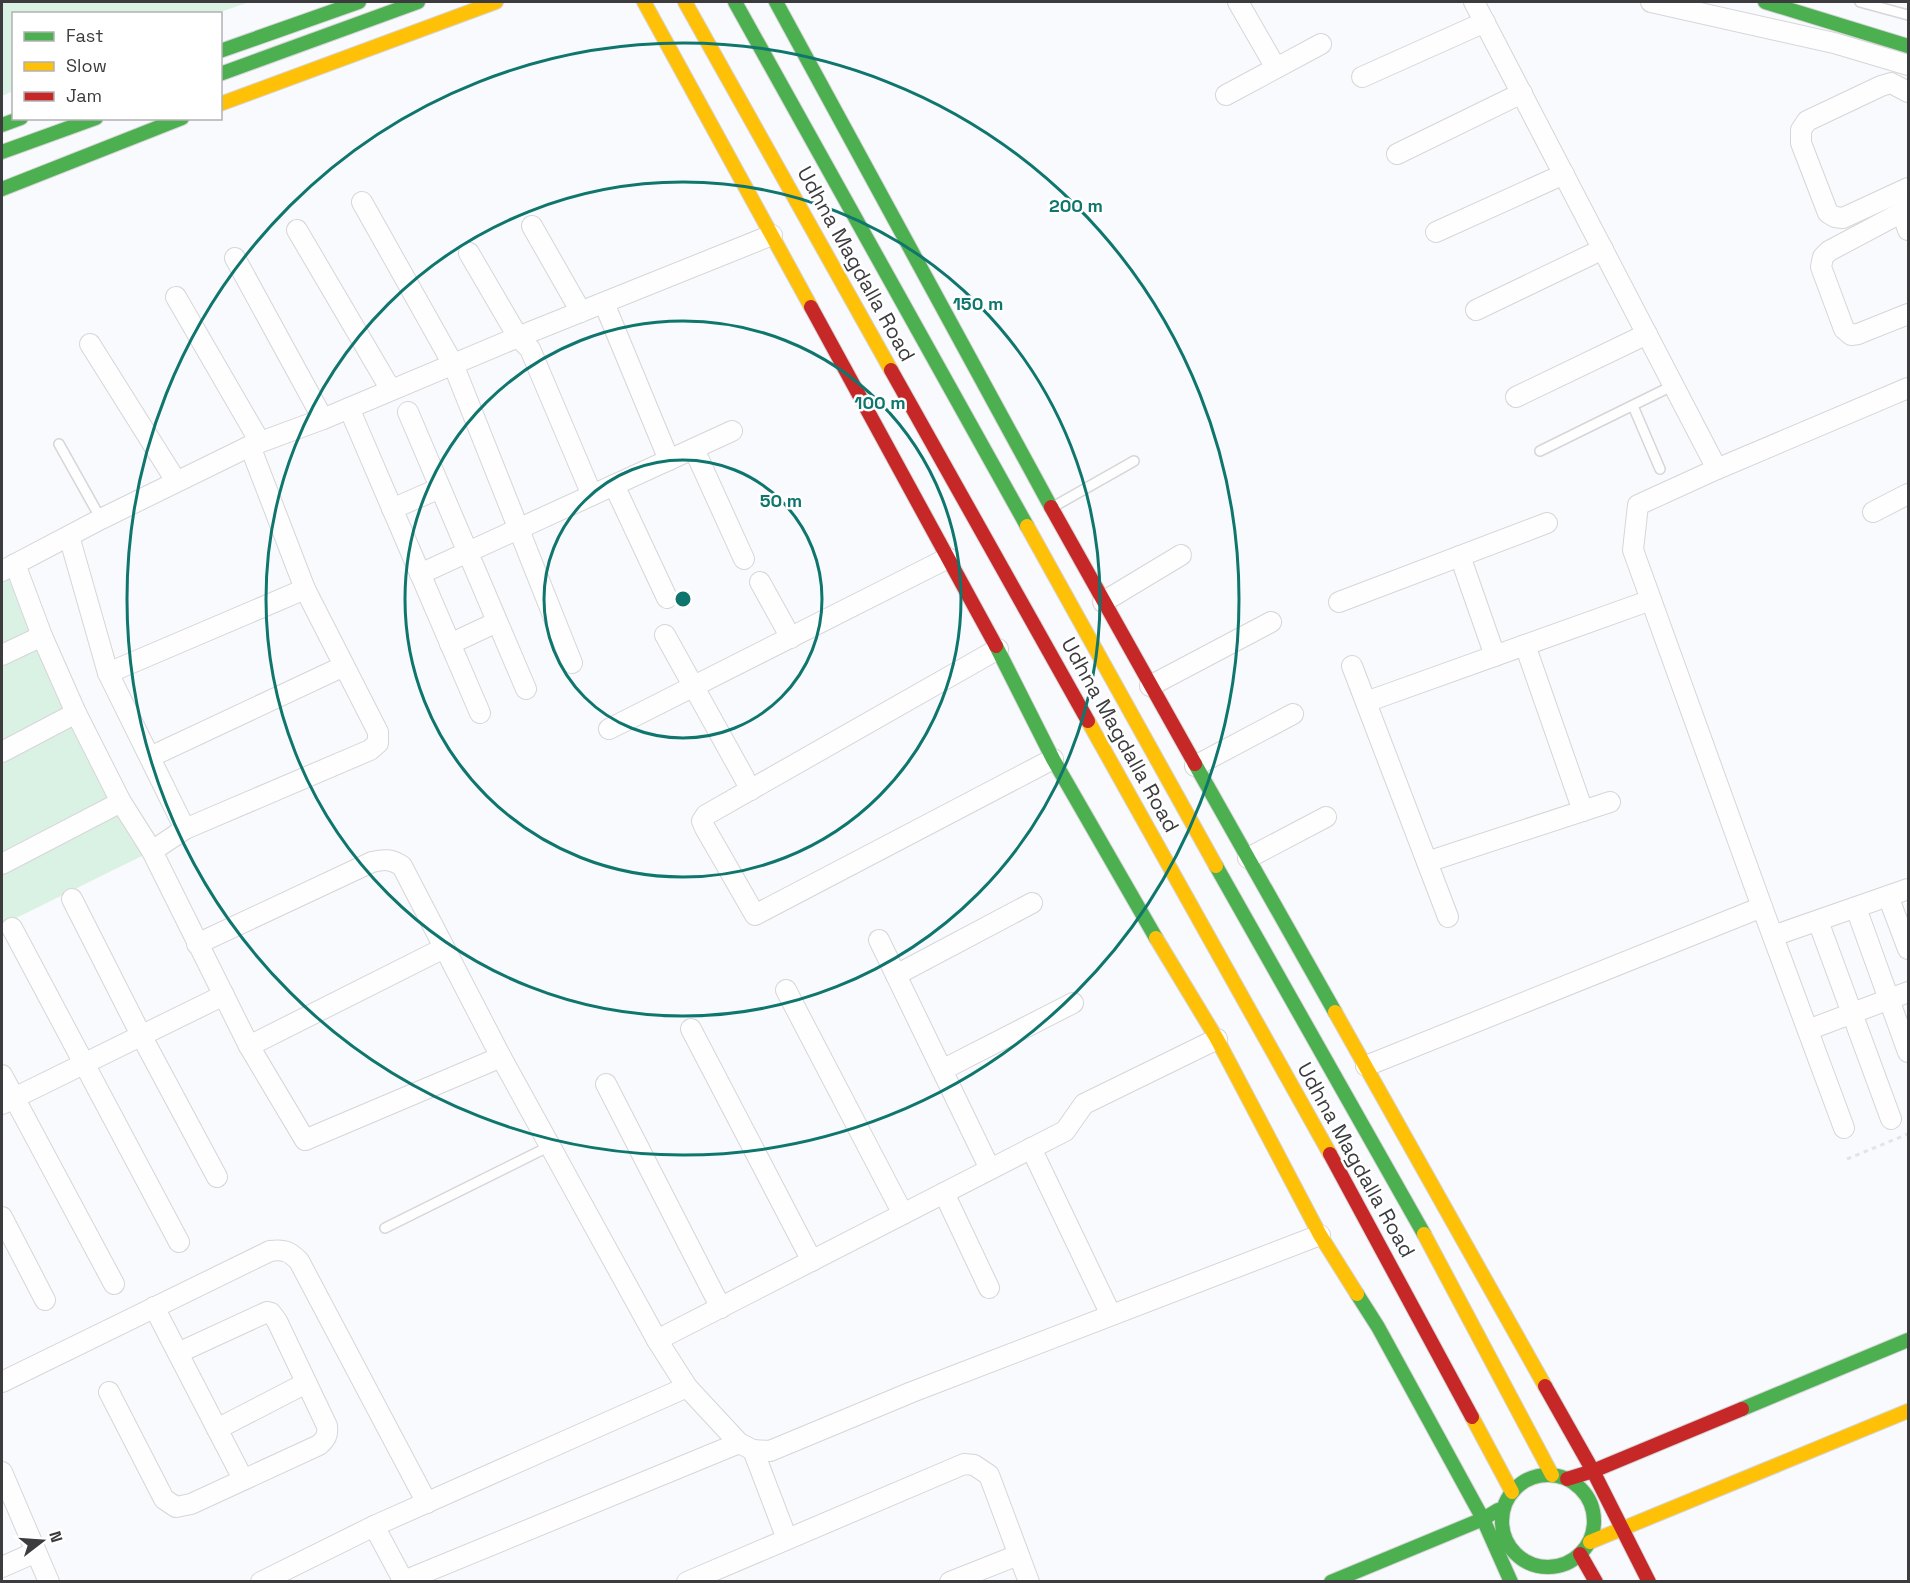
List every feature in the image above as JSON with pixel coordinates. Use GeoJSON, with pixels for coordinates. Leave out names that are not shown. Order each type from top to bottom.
{"type":"FeatureCollection","features":[{"type":"Feature","properties":{"kind":"main road"},"geometry":{"type":"LineString","coordinates":[[222,50],[359,2]]}},
{"type":"Feature","properties":{"kind":"main road"},"geometry":{"type":"LineString","coordinates":[[222,73],[418,2]]}},
{"type":"Feature","properties":{"kind":"main road"},"geometry":{"type":"LineString","coordinates":[[222,91],[467,2]]}},
{"type":"Feature","properties":{"kind":"main road"},"geometry":{"type":"LineString","coordinates":[[222,103],[496,2]]}},
{"type":"Feature","properties":{"kind":"main road"},"geometry":{"type":"LineString","coordinates":[[644,2],[998,649],[1053,759],[1177,976],[1217,1039],[1320,1235],[1377,1327],[1483,1519],[1510,1581],[1538,1566]]}},
{"type":"Feature","properties":{"kind":"main road","name":"Udhna Magdalla Road"},"geometry":{"type":"LineString","coordinates":[[685,2],[1304,1107],[1512,1492]]}},
{"type":"Feature","properties":{"kind":"main road","name":"Udhna Magdalla Road"},"geometry":{"type":"LineString","coordinates":[[735,2],[1247,921],[1401,1191],[1552,1475]]}},
{"type":"Feature","properties":{"kind":"main road"},"geometry":{"type":"LineString","coordinates":[[776,2],[890,217],[1150,686],[1593,1471],[1649,1581]]}},
{"type":"Feature","properties":{"kind":"main road"},"geometry":{"type":"LineString","coordinates":[[1765,2],[1908,46]]}},
{"type":"Feature","properties":{"kind":"main road"},"geometry":{"type":"LineString","coordinates":[[2,152],[90,120]]}},
{"type":"Feature","properties":{"kind":"main road"},"geometry":{"type":"LineString","coordinates":[[54,153],[145,120]]}},
{"type":"Feature","properties":{"kind":"main road"},"geometry":{"type":"LineString","coordinates":[[2,189],[177,120]]}},
{"type":"Feature","properties":{"kind":"main road"},"geometry":{"type":"LineString","coordinates":[[1567,1479],[1593,1471],[1908,1340]]}},
{"type":"Feature","properties":{"kind":"main road"},"geometry":{"type":"LineString","coordinates":[[1590,1542],[1908,1411]]}},
{"type":"Feature","properties":{"kind":"main road"},"geometry":{"type":"LineString","coordinates":[[1552,1475],[1567,1479],[1579,1487],[1589,1499],[1594,1528],[1590,1542],[1568,1563],[1553,1567],[1538,1566],[1524,1560],[1512,1550],[1505,1536],[1503,1521],[1505,1506],[1512,1492],[1523,1482],[1537,1476],[1552,1475]]}},
{"type":"Feature","properties":{"kind":"main road"},"geometry":{"type":"LineString","coordinates":[[1331,1581],[1483,1519],[1505,1506]]}},
{"type":"Feature","properties":{"kind":"main road"},"geometry":{"type":"LineString","coordinates":[[1580,1554],[1596,1581]]}},
{"type":"Feature","properties":{"kind":"main road"},"geometry":{"type":"LineString","coordinates":[[1553,1567],[1561,1581]]}},
{"type":"Feature","properties":{"kind":"street"},"geometry":{"type":"LineString","coordinates":[[1238,2],[1276,68]]}},
{"type":"Feature","properties":{"kind":"street"},"geometry":{"type":"LineString","coordinates":[[1474,2],[1717,469]]}},
{"type":"Feature","properties":{"kind":"street"},"geometry":{"type":"LineString","coordinates":[[1651,2],[1834,43],[1908,65]]}},
{"type":"Feature","properties":{"kind":"street"},"geometry":{"type":"LineString","coordinates":[[1362,77],[1485,22]]}},
{"type":"Feature","properties":{"kind":"street"},"geometry":{"type":"LineString","coordinates":[[1226,95],[1321,44]]}},
{"type":"Feature","properties":{"kind":"street"},"geometry":{"type":"LineString","coordinates":[[1908,92],[1890,83],[1807,121],[1801,130],[1801,143],[1828,213],[1835,218],[1843,218],[1908,188]]}},
{"type":"Feature","properties":{"kind":"street"},"geometry":{"type":"LineString","coordinates":[[1397,154],[1522,93]]}},
{"type":"Feature","properties":{"kind":"street"},"geometry":{"type":"LineString","coordinates":[[1436,232],[1564,174]]}},
{"type":"Feature","properties":{"kind":"street"},"geometry":{"type":"LineString","coordinates":[[362,202],[453,364],[572,663]]}},
{"type":"Feature","properties":{"kind":"street"},"geometry":{"type":"LineString","coordinates":[[1906,217],[1829,251],[1823,257],[1821,267],[1844,329],[1851,335],[1908,314]]}},
{"type":"Feature","properties":{"kind":"street"},"geometry":{"type":"LineString","coordinates":[[532,226],[581,312]]}},
{"type":"Feature","properties":{"kind":"street"},"geometry":{"type":"LineString","coordinates":[[297,230],[391,390]]}},
{"type":"Feature","properties":{"kind":"street"},"geometry":{"type":"LineString","coordinates":[[501,1057],[305,1140],[249,1046],[152,851],[121,802],[76,713],[42,636],[8,568],[176,481],[255,444],[323,419],[518,337],[772,236]]}},
{"type":"Feature","properties":{"kind":"street"},"geometry":{"type":"LineString","coordinates":[[1476,310],[1603,249]]}},
{"type":"Feature","properties":{"kind":"street"},"geometry":{"type":"LineString","coordinates":[[469,253],[518,337],[532,354],[592,495]]}},
{"type":"Feature","properties":{"kind":"street"},"geometry":{"type":"LineString","coordinates":[[235,258],[323,419]]}},
{"type":"Feature","properties":{"kind":"street"},"geometry":{"type":"LineString","coordinates":[[152,851],[185,829],[375,746],[379,738],[305,590],[255,444],[176,297]]}},
{"type":"Feature","properties":{"kind":"street"},"geometry":{"type":"LineString","coordinates":[[604,303],[669,460]]}},
{"type":"Feature","properties":{"kind":"street"},"geometry":{"type":"LineString","coordinates":[[1515,397],[1647,334]]}},
{"type":"Feature","properties":{"kind":"street"},"geometry":{"type":"LineString","coordinates":[[90,344],[176,481]]}},
{"type":"Feature","properties":{"kind":"street"},"geometry":{"type":"LineString","coordinates":[[1844,1128],[1633,550],[1638,505],[1908,388]]}},
{"type":"Feature","properties":{"kind":"street"},"geometry":{"type":"LineString","coordinates":[[349,408],[480,713]]}},
{"type":"Feature","properties":{"kind":"street"},"geometry":{"type":"LineString","coordinates":[[408,412],[526,690]]}},
{"type":"Feature","properties":{"kind":"street"},"geometry":{"type":"LineString","coordinates":[[420,574],[732,431]]}},
{"type":"Feature","properties":{"kind":"street"},"geometry":{"type":"LineString","coordinates":[[694,449],[744,559]]}},
{"type":"Feature","properties":{"kind":"street"},"geometry":{"type":"LineString","coordinates":[[614,485],[667,598]]}},
{"type":"Feature","properties":{"kind":"street"},"geometry":{"type":"LineString","coordinates":[[392,509],[440,488]]}},
{"type":"Feature","properties":{"kind":"street"},"geometry":{"type":"LineString","coordinates":[[1873,512],[1908,494]]}},
{"type":"Feature","properties":{"kind":"street"},"geometry":{"type":"LineString","coordinates":[[1339,602],[1547,524]]}},
{"type":"Feature","properties":{"kind":"street"},"geometry":{"type":"LineString","coordinates":[[69,536],[108,673],[185,829]]}},
{"type":"Feature","properties":{"kind":"street"},"geometry":{"type":"LineString","coordinates":[[1103,602],[1181,555]]}},
{"type":"Feature","properties":{"kind":"street"},"geometry":{"type":"LineString","coordinates":[[1460,556],[1495,656]]}},
{"type":"Feature","properties":{"kind":"street"},"geometry":{"type":"LineString","coordinates":[[609,729],[948,558]]}},
{"type":"Feature","properties":{"kind":"street"},"geometry":{"type":"LineString","coordinates":[[760,582],[791,638]]}},
{"type":"Feature","properties":{"kind":"street"},"geometry":{"type":"LineString","coordinates":[[108,673],[305,590]]}},
{"type":"Feature","properties":{"kind":"street"},"geometry":{"type":"LineString","coordinates":[[1366,702],[1651,600]]}},
{"type":"Feature","properties":{"kind":"street"},"geometry":{"type":"LineString","coordinates":[[450,644],[497,622]]}},
{"type":"Feature","properties":{"kind":"street"},"geometry":{"type":"LineString","coordinates":[[1150,686],[1271,622]]}},
{"type":"Feature","properties":{"kind":"street"},"geometry":{"type":"LineString","coordinates":[[665,635],[751,790]]}},
{"type":"Feature","properties":{"kind":"street"},"geometry":{"type":"LineString","coordinates":[[2,655],[42,636]]}},
{"type":"Feature","properties":{"kind":"street"},"geometry":{"type":"LineString","coordinates":[[1525,645],[1582,810]]}},
{"type":"Feature","properties":{"kind":"street"},"geometry":{"type":"LineString","coordinates":[[998,649],[706,815],[702,821],[705,828],[755,915],[1053,759]]}},
{"type":"Feature","properties":{"kind":"street"},"geometry":{"type":"LineString","coordinates":[[150,757],[344,666]]}},
{"type":"Feature","properties":{"kind":"street"},"geometry":{"type":"LineString","coordinates":[[1352,666],[1448,917]]}},
{"type":"Feature","properties":{"kind":"street"},"geometry":{"type":"LineString","coordinates":[[2,752],[76,713]]}},
{"type":"Feature","properties":{"kind":"street"},"geometry":{"type":"LineString","coordinates":[[1195,766],[1293,714]]}},
{"type":"Feature","properties":{"kind":"street"},"geometry":{"type":"LineString","coordinates":[[2,864],[121,802]]}},
{"type":"Feature","properties":{"kind":"street"},"geometry":{"type":"LineString","coordinates":[[1427,862],[1610,802]]}},
{"type":"Feature","properties":{"kind":"street"},"geometry":{"type":"LineString","coordinates":[[1248,858],[1326,817]]}},
{"type":"Feature","properties":{"kind":"street"},"geometry":{"type":"LineString","coordinates":[[197,944],[372,862],[384,859],[394,860],[402,866],[501,1057],[657,1340],[687,1387],[746,1447],[787,1539]]}},
{"type":"Feature","properties":{"kind":"street"},"geometry":{"type":"LineString","coordinates":[[1773,936],[1908,890]]}},
{"type":"Feature","properties":{"kind":"street"},"geometry":{"type":"LineString","coordinates":[[1888,896],[1908,950]]}},
{"type":"Feature","properties":{"kind":"street"},"geometry":{"type":"LineString","coordinates":[[72,899],[217,1177]]}},
{"type":"Feature","properties":{"kind":"street"},"geometry":{"type":"LineString","coordinates":[[896,975],[1032,903]]}},
{"type":"Feature","properties":{"kind":"street"},"geometry":{"type":"LineString","coordinates":[[1366,1066],[1762,907]]}},
{"type":"Feature","properties":{"kind":"street"},"geometry":{"type":"LineString","coordinates":[[1856,908],[1908,1052]]}},
{"type":"Feature","properties":{"kind":"street"},"geometry":{"type":"LineString","coordinates":[[1818,921],[1891,1119]]}},
{"type":"Feature","properties":{"kind":"street"},"geometry":{"type":"LineString","coordinates":[[12,928],[179,1242]]}},
{"type":"Feature","properties":{"kind":"street"},"geometry":{"type":"LineString","coordinates":[[879,940],[990,1169]]}},
{"type":"Feature","properties":{"kind":"street"},"geometry":{"type":"LineString","coordinates":[[249,1046],[444,948]]}},
{"type":"Feature","properties":{"kind":"street"},"geometry":{"type":"LineString","coordinates":[[786,990],[903,1214]]}},
{"type":"Feature","properties":{"kind":"street"},"geometry":{"type":"LineString","coordinates":[[1808,1030],[1908,992]]}},
{"type":"Feature","properties":{"kind":"street"},"geometry":{"type":"LineString","coordinates":[[8,1101],[224,995]]}},
{"type":"Feature","properties":{"kind":"street"},"geometry":{"type":"LineString","coordinates":[[942,1070],[1073,1003]]}},
{"type":"Feature","properties":{"kind":"street"},"geometry":{"type":"LineString","coordinates":[[691,1029],[812,1261]]}},
{"type":"Feature","properties":{"kind":"street"},"geometry":{"type":"LineString","coordinates":[[657,1340],[1065,1131],[1084,1104],[1217,1039]]}},
{"type":"Feature","properties":{"kind":"street"},"geometry":{"type":"LineString","coordinates":[[2,1075],[8,1101],[114,1284]]}},
{"type":"Feature","properties":{"kind":"street"},"geometry":{"type":"LineString","coordinates":[[606,1083],[721,1308]]}},
{"type":"Feature","properties":{"kind":"street"},"geometry":{"type":"LineString","coordinates":[[1031,1148],[1111,1315]]}},
{"type":"Feature","properties":{"kind":"street"},"geometry":{"type":"LineString","coordinates":[[944,1193],[989,1288]]}},
{"type":"Feature","properties":{"kind":"street"},"geometry":{"type":"LineString","coordinates":[[2,1217],[45,1300]]}},
{"type":"Feature","properties":{"kind":"street"},"geometry":{"type":"LineString","coordinates":[[374,1526],[404,1581],[746,1447],[770,1451],[912,1392],[1320,1235]]}},
{"type":"Feature","properties":{"kind":"street"},"geometry":{"type":"LineString","coordinates":[[2,1382],[270,1251],[283,1249],[292,1253],[299,1261],[427,1503]]}},
{"type":"Feature","properties":{"kind":"street"},"geometry":{"type":"LineString","coordinates":[[154,1308],[243,1479]]}},
{"type":"Feature","properties":{"kind":"street"},"geometry":{"type":"LineString","coordinates":[[108,1392],[164,1499],[176,1507],[191,1504],[319,1445],[328,1433],[327,1426],[277,1321],[271,1313],[267,1312],[178,1353]]}},
{"type":"Feature","properties":{"kind":"street"},"geometry":{"type":"LineString","coordinates":[[217,1429],[306,1383]]}},
{"type":"Feature","properties":{"kind":"street"},"geometry":{"type":"LineString","coordinates":[[261,1581],[374,1526],[687,1387]]}},
{"type":"Feature","properties":{"kind":"street"},"geometry":{"type":"LineString","coordinates":[[687,1581],[964,1464],[974,1464],[988,1475],[1029,1581]]}},
{"type":"Feature","properties":{"kind":"street"},"geometry":{"type":"LineString","coordinates":[[3,1482],[50,1581]]}},
{"type":"Feature","properties":{"kind":"street"},"geometry":{"type":"LineString","coordinates":[[2,1567],[36,1552]]}},
{"type":"Feature","properties":{"kind":"street"},"geometry":{"type":"LineString","coordinates":[[950,1581],[1018,1555]]}},
{"type":"Feature","properties":{"kind":"lane"},"geometry":{"type":"LineString","coordinates":[[1860,2],[1908,15]]}},
{"type":"Feature","properties":{"kind":"lane"},"geometry":{"type":"LineString","coordinates":[[1540,451],[1674,386]]}},
{"type":"Feature","properties":{"kind":"lane"},"geometry":{"type":"LineString","coordinates":[[1633,406],[1660,469]]}},
{"type":"Feature","properties":{"kind":"lane"},"geometry":{"type":"LineString","coordinates":[[59,444],[101,519]]}},
{"type":"Feature","properties":{"kind":"lane"},"geometry":{"type":"LineString","coordinates":[[1051,508],[1134,461]]}},
{"type":"Feature","properties":{"kind":"lane"},"geometry":{"type":"LineString","coordinates":[[385,1228],[550,1146]]}},
{"type":"Feature","properties":{"kind":"path"},"geometry":{"type":"LineString","coordinates":[[1847,1159],[1908,1134]]}},
{"type":"Feature","properties":{"kind":"green space"},"geometry":{"type":"Polygon","coordinates":[[[2,2],[249,2],[221,12],[12,12],[12,91],[2,96],[2,2]]]}},
{"type":"Feature","properties":{"kind":"green space"},"geometry":{"type":"Polygon","coordinates":[[[12,566],[152,851],[2,925],[2,571],[12,566]]]}},
{"type":"Feature","properties":{"kind":"traffic: fast"},"geometry":{"type":"LineString","coordinates":[[222,50],[359,2]]}},
{"type":"Feature","properties":{"kind":"traffic: fast"},"geometry":{"type":"LineString","coordinates":[[222,73],[418,2]]}},
{"type":"Feature","properties":{"kind":"traffic: fast"},"geometry":{"type":"LineString","coordinates":[[735,2],[1027,526]]}},
{"type":"Feature","properties":{"kind":"traffic: fast"},"geometry":{"type":"LineString","coordinates":[[776,2],[1051,507]]}},
{"type":"Feature","properties":{"kind":"traffic: fast"},"geometry":{"type":"LineString","coordinates":[[1765,2],[1908,46]]}},
{"type":"Feature","properties":{"kind":"traffic: fast"},"geometry":{"type":"LineString","coordinates":[[2,125],[16,120]]}},
{"type":"Feature","properties":{"kind":"traffic: fast"},"geometry":{"type":"LineString","coordinates":[[2,152],[90,120]]}},
{"type":"Feature","properties":{"kind":"traffic: fast"},"geometry":{"type":"LineString","coordinates":[[2,189],[177,120]]}},
{"type":"Feature","properties":{"kind":"traffic: fast"},"geometry":{"type":"LineString","coordinates":[[996,646],[1053,759],[1156,938]]}},
{"type":"Feature","properties":{"kind":"traffic: fast"},"geometry":{"type":"LineString","coordinates":[[1195,764],[1335,1012]]}},
{"type":"Feature","properties":{"kind":"traffic: fast"},"geometry":{"type":"LineString","coordinates":[[1216,866],[1424,1234]]}},
{"type":"Feature","properties":{"kind":"traffic: fast"},"geometry":{"type":"LineString","coordinates":[[1357,1294],[1378,1327],[1483,1519],[1511,1582]]}},
{"type":"Feature","properties":{"kind":"traffic: fast"},"geometry":{"type":"LineString","coordinates":[[1742,1409],[1908,1340]]}},
{"type":"Feature","properties":{"kind":"traffic: fast"},"geometry":{"type":"LineString","coordinates":[[1548,1475],[1565,1479],[1580,1489],[1590,1504],[1594,1521],[1590,1538],[1580,1553],[1565,1563],[1548,1567],[1531,1563],[1516,1553],[1506,1538],[1502,1521],[1506,1504],[1516,1489],[1531,1479],[1548,1475]]}},
{"type":"Feature","properties":{"kind":"traffic: fast"},"geometry":{"type":"LineString","coordinates":[[1331,1582],[1483,1519],[1498,1510]]}},
{"type":"Feature","properties":{"kind":"traffic: slow"},"geometry":{"type":"LineString","coordinates":[[222,103],[496,2]]}},
{"type":"Feature","properties":{"kind":"traffic: slow"},"geometry":{"type":"LineString","coordinates":[[644,2],[811,307]]}},
{"type":"Feature","properties":{"kind":"traffic: slow"},"geometry":{"type":"LineString","coordinates":[[685,2],[891,370]]}},
{"type":"Feature","properties":{"kind":"traffic: slow"},"geometry":{"type":"LineString","coordinates":[[1027,526],[1216,866]]}},
{"type":"Feature","properties":{"kind":"traffic: slow"},"geometry":{"type":"LineString","coordinates":[[1088,721],[1330,1154]]}},
{"type":"Feature","properties":{"kind":"traffic: slow"},"geometry":{"type":"LineString","coordinates":[[1156,938],[1217,1039],[1320,1235],[1357,1294]]}},
{"type":"Feature","properties":{"kind":"traffic: slow"},"geometry":{"type":"LineString","coordinates":[[1335,1012],[1545,1386]]}},
{"type":"Feature","properties":{"kind":"traffic: slow"},"geometry":{"type":"LineString","coordinates":[[1424,1234],[1552,1475]]}},
{"type":"Feature","properties":{"kind":"traffic: slow"},"geometry":{"type":"LineString","coordinates":[[1590,1542],[1908,1411]]}},
{"type":"Feature","properties":{"kind":"traffic: slow"},"geometry":{"type":"LineString","coordinates":[[1472,1417],[1512,1492]]}},
{"type":"Feature","properties":{"kind":"traffic: jam"},"geometry":{"type":"LineString","coordinates":[[811,307],[996,646]]}},
{"type":"Feature","properties":{"kind":"traffic: jam"},"geometry":{"type":"LineString","coordinates":[[891,370],[1088,721]]}},
{"type":"Feature","properties":{"kind":"traffic: jam"},"geometry":{"type":"LineString","coordinates":[[1051,507],[1195,764]]}},
{"type":"Feature","properties":{"kind":"traffic: jam"},"geometry":{"type":"LineString","coordinates":[[1330,1154],[1472,1417]]}},
{"type":"Feature","properties":{"kind":"traffic: jam"},"geometry":{"type":"LineString","coordinates":[[1545,1386],[1593,1471],[1649,1582]]}},
{"type":"Feature","properties":{"kind":"traffic: jam"},"geometry":{"type":"LineString","coordinates":[[1567,1479],[1593,1471],[1742,1409]]}},
{"type":"Feature","properties":{"kind":"traffic: jam"},"geometry":{"type":"LineString","coordinates":[[1580,1554],[1596,1582]]}}]}
